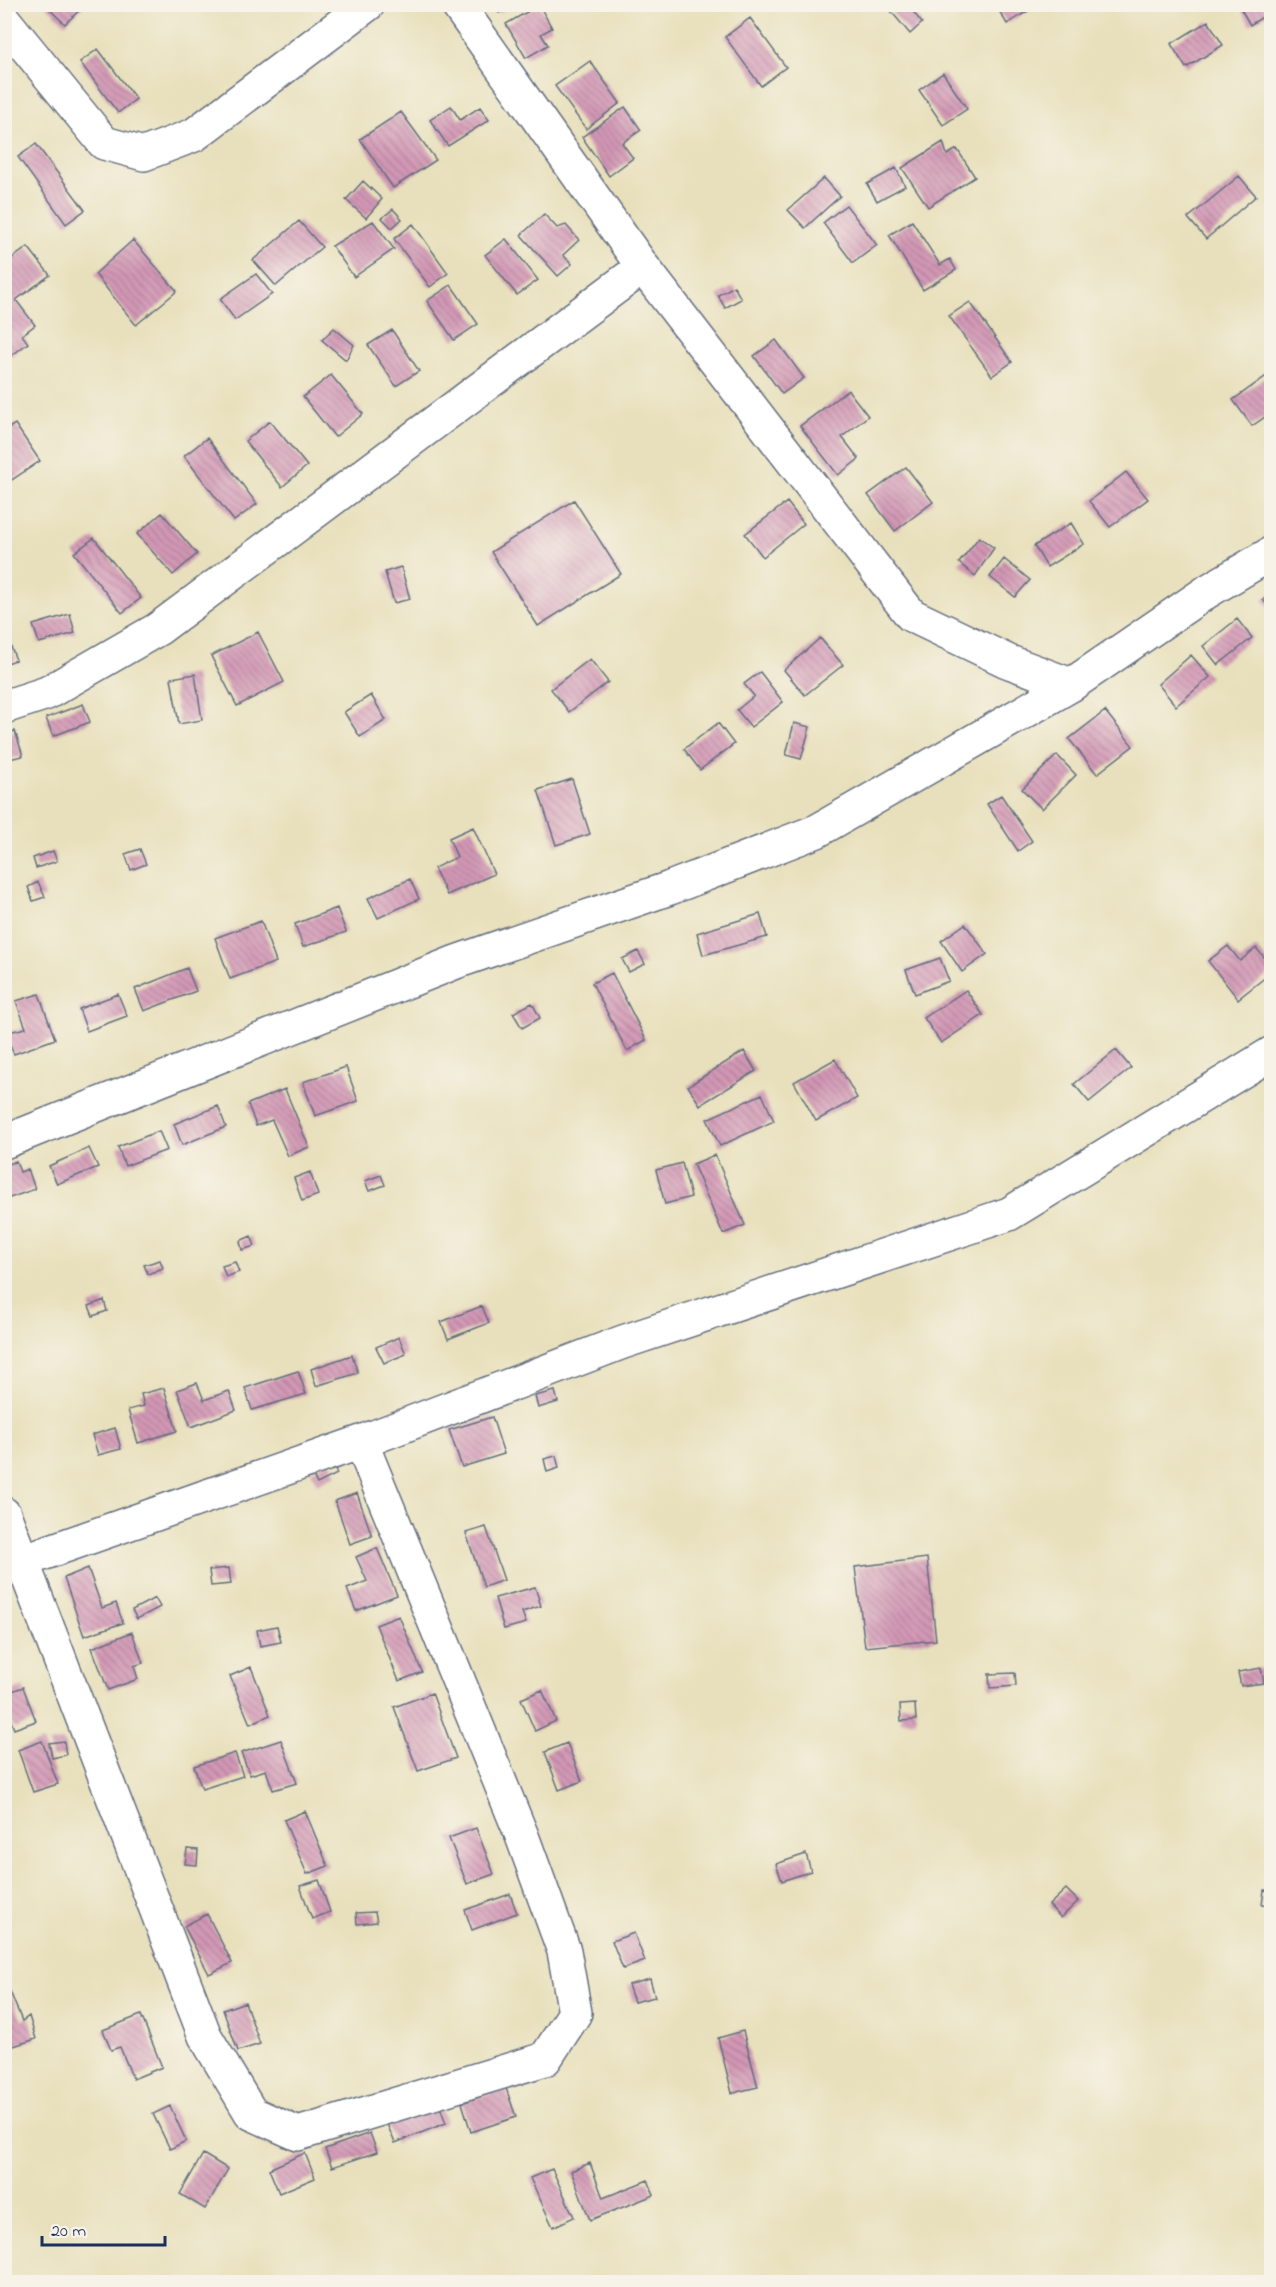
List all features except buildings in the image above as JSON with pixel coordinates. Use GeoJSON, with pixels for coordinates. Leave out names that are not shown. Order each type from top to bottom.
{"type":"FeatureCollection","features":[{"type":"Feature","properties":{"kind":"street"},"geometry":{"type":"LineString","coordinates":[[4,20],[104,143],[144,154],[194,135],[368,4]]}},
{"type":"Feature","properties":{"kind":"street"},"geometry":{"type":"LineString","coordinates":[[457,4],[643,267],[911,615],[1007,661],[1071,685]]}},
{"type":"Feature","properties":{"kind":"street"},"geometry":{"type":"LineString","coordinates":[[4,707],[47,693],[158,628],[643,267]]}},
{"type":"Feature","properties":{"kind":"street"},"geometry":{"type":"LineString","coordinates":[[4,1142],[456,962],[670,888],[817,831],[1071,685],[1208,591],[1272,552]]}},
{"type":"Feature","properties":{"kind":"street"},"geometry":{"type":"LineString","coordinates":[[22,1561],[361,1442],[623,1342],[1009,1214],[1272,1053]]}},
{"type":"Feature","properties":{"kind":"street"},"geometry":{"type":"LineString","coordinates":[[4,1514],[205,2036],[251,2113],[298,2134],[545,2059],[575,2013],[564,1951],[522,1836],[361,1442]]}}]}
